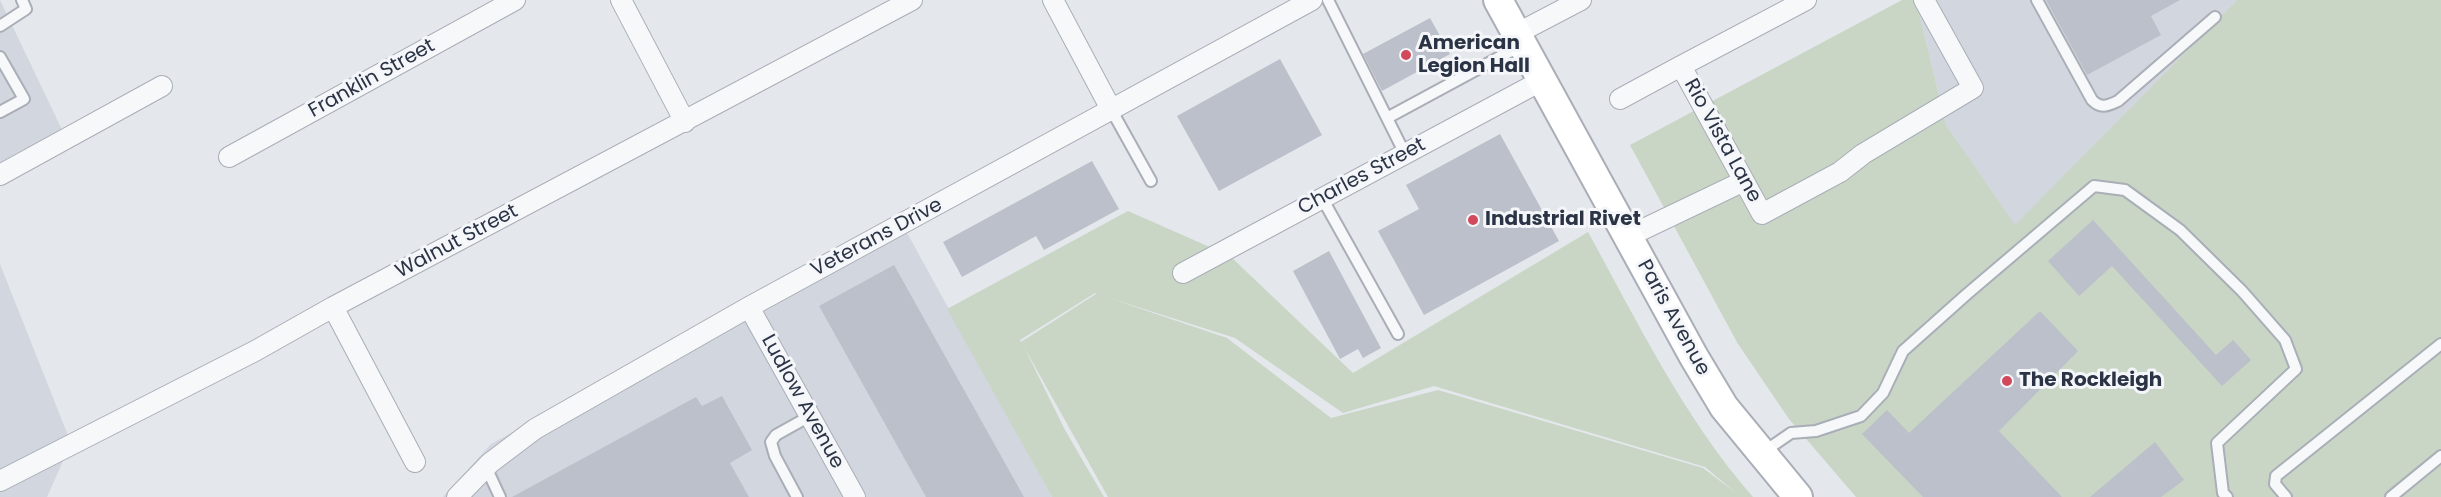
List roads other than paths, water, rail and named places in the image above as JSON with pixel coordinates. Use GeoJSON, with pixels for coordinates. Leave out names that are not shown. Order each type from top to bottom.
{"type":"FeatureCollection","features":[{"type":"Feature","properties":{"kind":"street","name":"Franklin Street"},"geometry":{"type":"LineString","coordinates":[[229,158],[515,0]]}},
{"type":"Feature","properties":{"kind":"street"},"geometry":{"type":"LineString","coordinates":[[621,0],[685,122]]}},
{"type":"Feature","properties":{"kind":"street","name":"Walnut Street"},"geometry":{"type":"LineString","coordinates":[[0,480],[255,351],[333,307],[912,0]]}},
{"type":"Feature","properties":{"kind":"street"},"geometry":{"type":"LineString","coordinates":[[1053,0],[1112,111]]}},
{"type":"Feature","properties":{"kind":"street","name":"Veterans Drive"},"geometry":{"type":"LineString","coordinates":[[457,497],[486,467],[535,429],[749,307],[1312,0]]}},
{"type":"Feature","properties":{"kind":"street","name":"Paris Avenue"},"geometry":{"type":"LineString","coordinates":[[1498,0],[1627,237],[1724,407],[1798,497]]}},
{"type":"Feature","properties":{"kind":"street"},"geometry":{"type":"LineString","coordinates":[[1519,40],[1581,0]]}},
{"type":"Feature","properties":{"kind":"street","name":"Rio Vista Lane"},"geometry":{"type":"LineString","coordinates":[[1806,0],[1681,66],[1762,214],[1840,172],[1863,154],[1973,88],[1924,0]]}},
{"type":"Feature","properties":{"kind":"street"},"geometry":{"type":"LineString","coordinates":[[1620,99],[1681,66]]}},
{"type":"Feature","properties":{"kind":"street","name":"Charles Street"},"geometry":{"type":"LineString","coordinates":[[1183,273],[1541,81]]}},
{"type":"Feature","properties":{"kind":"street"},"geometry":{"type":"LineString","coordinates":[[0,175],[162,86]]}},
{"type":"Feature","properties":{"kind":"street"},"geometry":{"type":"LineString","coordinates":[[1627,237],[1744,181]]}},
{"type":"Feature","properties":{"kind":"street"},"geometry":{"type":"LineString","coordinates":[[333,307],[415,462]]}},
{"type":"Feature","properties":{"kind":"street","name":"Ludlow Avenue"},"geometry":{"type":"LineString","coordinates":[[749,307],[855,497]]}},
{"type":"Feature","properties":{"kind":"lane"},"geometry":{"type":"LineString","coordinates":[[0,26],[27,9],[22,0]]}},
{"type":"Feature","properties":{"kind":"lane"},"geometry":{"type":"LineString","coordinates":[[1328,0],[1405,154]]}},
{"type":"Feature","properties":{"kind":"lane"},"geometry":{"type":"LineString","coordinates":[[2037,0],[2092,100],[2097,105],[2105,107],[2118,101],[2215,17]]}},
{"type":"Feature","properties":{"kind":"lane"},"geometry":{"type":"LineString","coordinates":[[1387,118],[1519,40]]}},
{"type":"Feature","properties":{"kind":"lane"},"geometry":{"type":"LineString","coordinates":[[0,57],[24,99],[0,112]]}},
{"type":"Feature","properties":{"kind":"lane"},"geometry":{"type":"LineString","coordinates":[[1112,111],[1151,181]]}},
{"type":"Feature","properties":{"kind":"lane"},"geometry":{"type":"LineString","coordinates":[[1761,454],[1791,433],[1816,431],[1861,416],[1884,393],[1903,351],[2094,186],[2125,190],[2180,230],[2242,291],[2285,340],[2296,369],[2217,442],[2223,493],[2227,497]]}},
{"type":"Feature","properties":{"kind":"lane"},"geometry":{"type":"LineString","coordinates":[[1322,198],[1398,334]]}},
{"type":"Feature","properties":{"kind":"lane"},"geometry":{"type":"LineString","coordinates":[[2286,497],[2275,484],[2276,476],[2441,344]]}},
{"type":"Feature","properties":{"kind":"lane"},"geometry":{"type":"LineString","coordinates":[[797,497],[775,456],[771,442],[776,435],[810,416]]}},
{"type":"Feature","properties":{"kind":"lane"},"geometry":{"type":"LineString","coordinates":[[2391,497],[2441,456]]}},
{"type":"Feature","properties":{"kind":"lane"},"geometry":{"type":"LineString","coordinates":[[486,467],[500,497]]}},
{"type":"Feature","properties":{"kind":"place","name":"American Legion Hall"},"geometry":{"type":"Point","coordinates":[1406,55]}},
{"type":"Feature","properties":{"kind":"place","name":"Industrial Rivet"},"geometry":{"type":"Point","coordinates":[1473,220]}},
{"type":"Feature","properties":{"kind":"place","name":"The Rockleigh"},"geometry":{"type":"Point","coordinates":[2007,381]}}]}
